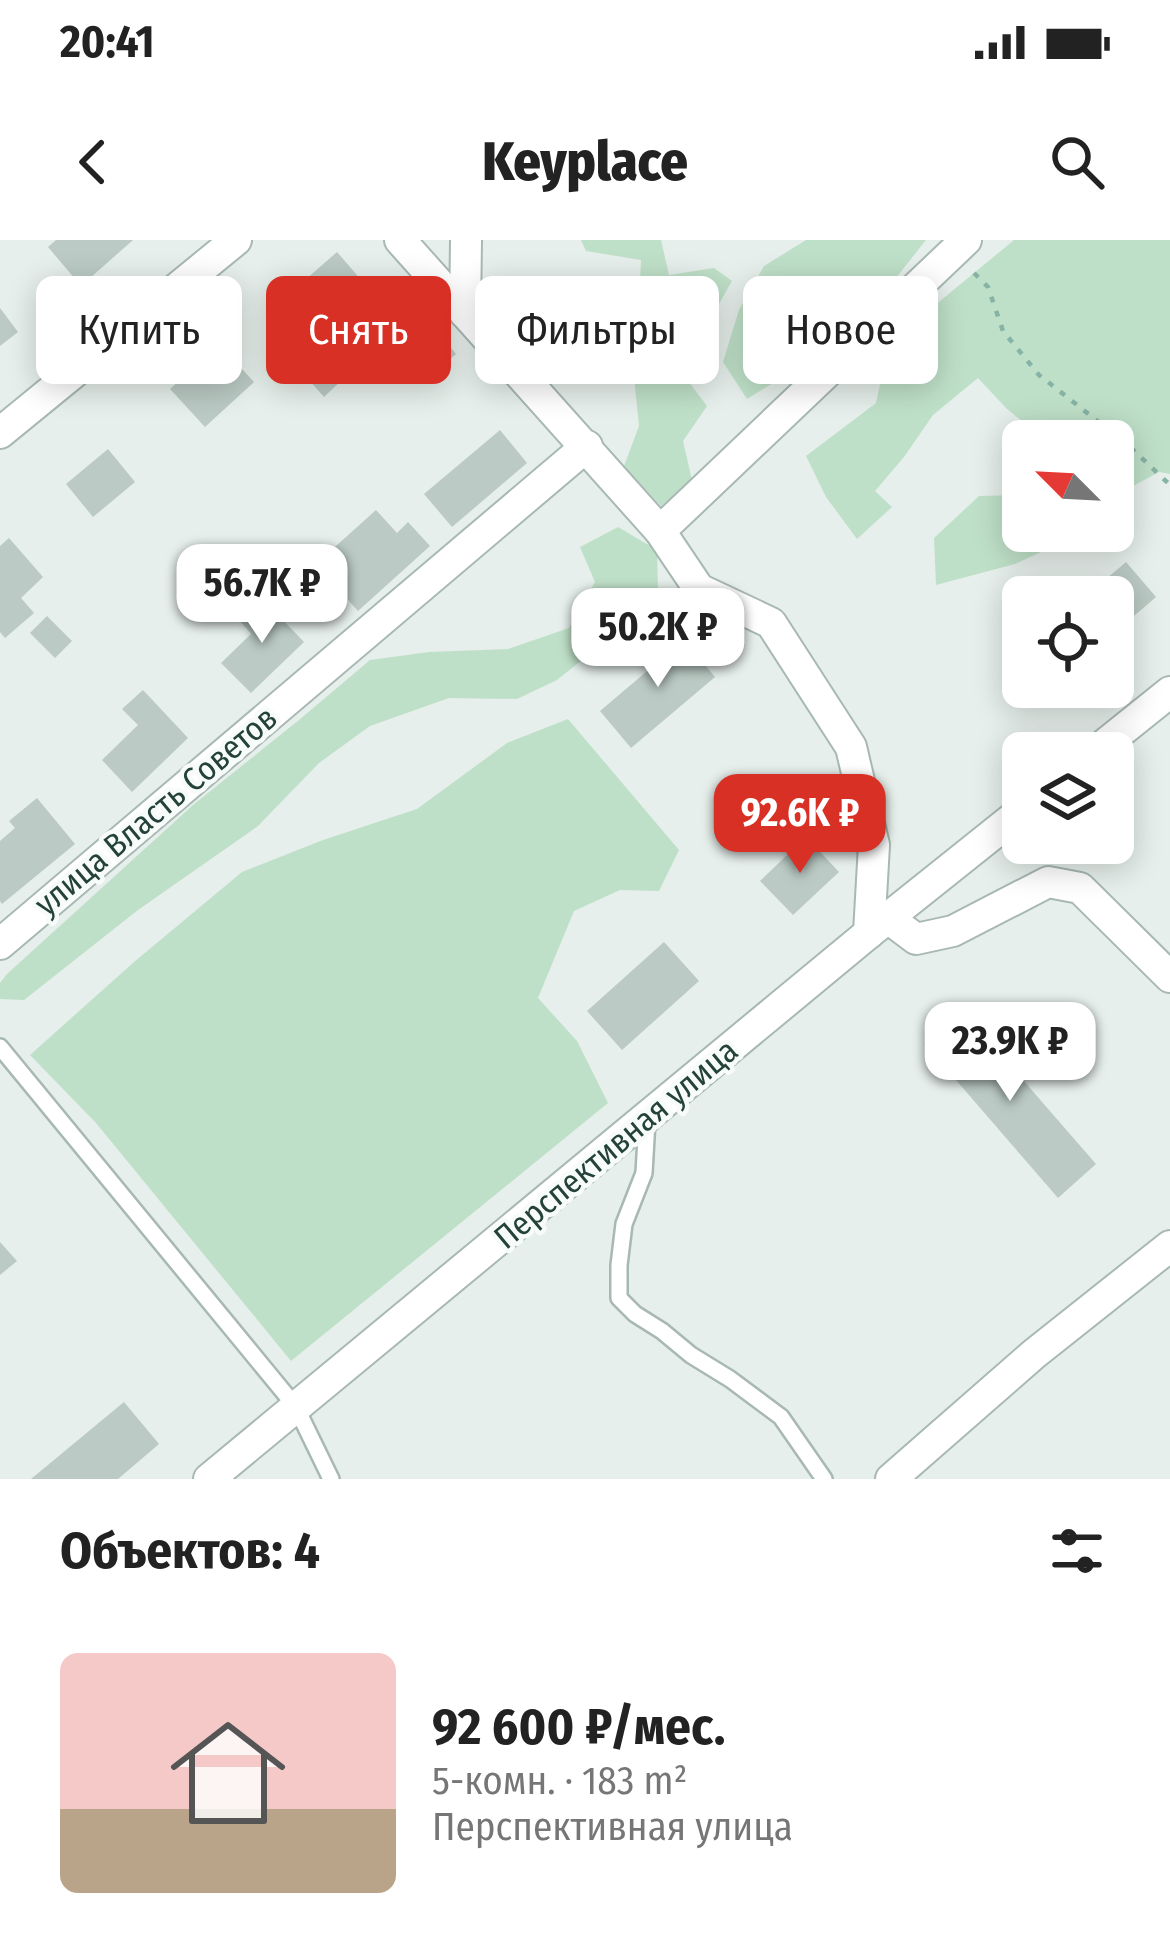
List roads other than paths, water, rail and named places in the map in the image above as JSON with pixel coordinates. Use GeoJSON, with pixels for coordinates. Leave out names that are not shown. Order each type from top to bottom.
{"type":"FeatureCollection","features":[{"type":"Feature","properties":{"kind":"street"},"geometry":{"type":"LineString","coordinates":[[0,433],[236,240]]}},
{"type":"Feature","properties":{"kind":"street"},"geometry":{"type":"LineString","coordinates":[[400,240],[660,531],[699,589],[771,623],[851,747],[874,845],[878,926],[916,939],[953,931],[1048,882],[1080,888],[1170,977]]}},
{"type":"Feature","properties":{"kind":"street"},"geometry":{"type":"LineString","coordinates":[[465,313],[466,240]]}},
{"type":"Feature","properties":{"kind":"street"},"geometry":{"type":"LineString","coordinates":[[660,531],[955,244]]}},
{"type":"Feature","properties":{"kind":"street","name":"улица Власть Советов"},"geometry":{"type":"LineString","coordinates":[[0,944],[587,446]]}},
{"type":"Feature","properties":{"kind":"street"},"geometry":{"type":"LineString","coordinates":[[1120,732],[1170,692]]}},
{"type":"Feature","properties":{"kind":"street","name":"Перспективная улица"},"geometry":{"type":"LineString","coordinates":[[209,1479],[1002,827]]}},
{"type":"Feature","properties":{"kind":"street"},"geometry":{"type":"LineString","coordinates":[[891,1479],[1034,1354],[1170,1246]]}},
{"type":"Feature","properties":{"kind":"lane"},"geometry":{"type":"LineString","coordinates":[[0,1047],[296,1407],[331,1479]]}},
{"type":"Feature","properties":{"kind":"lane"},"geometry":{"type":"LineString","coordinates":[[647,1118],[644,1173],[624,1224],[619,1298],[781,1417],[824,1479]]}}]}
